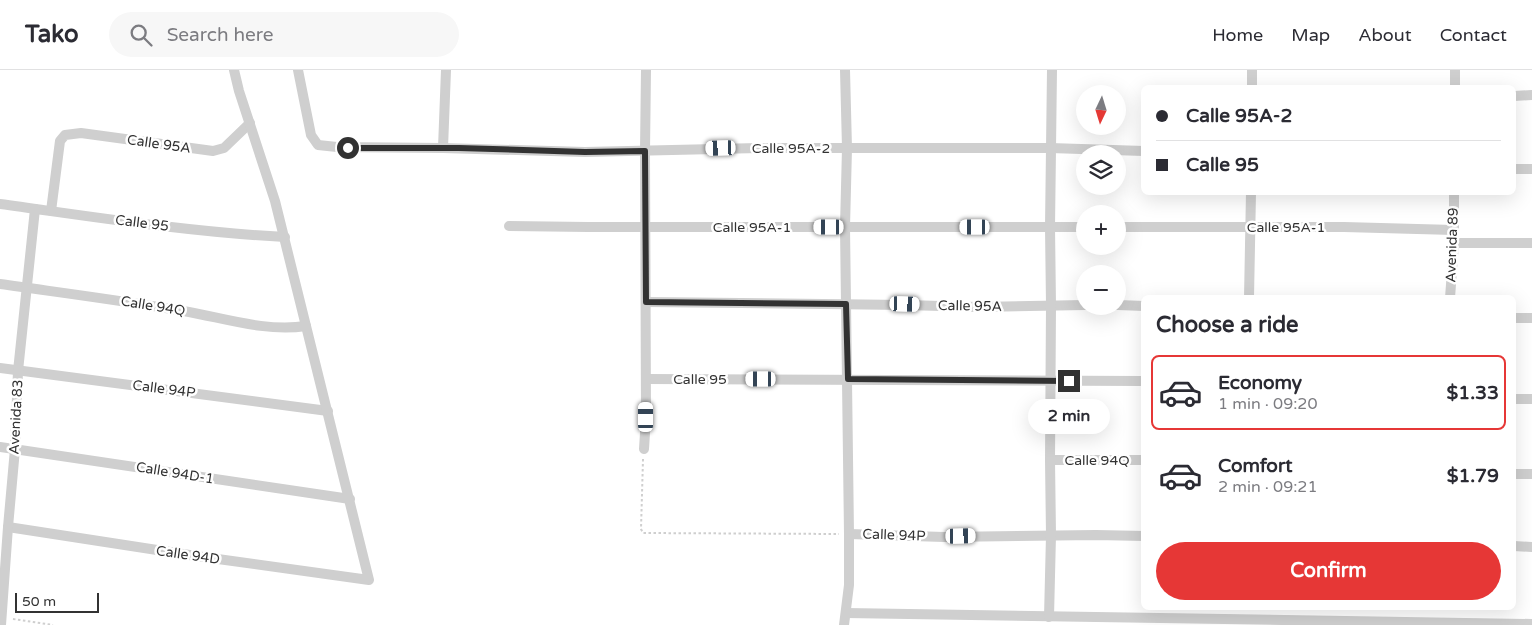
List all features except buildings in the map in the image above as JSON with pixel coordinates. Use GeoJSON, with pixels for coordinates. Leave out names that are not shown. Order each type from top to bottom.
{"type":"FeatureCollection","features":[{"type":"Feature","properties":{"kind":"street"},"geometry":{"type":"LineString","coordinates":[[234,70],[276,201],[350,499]]}},
{"type":"Feature","properties":{"kind":"street","name":"Calle 95A-2"},"geometry":{"type":"LineString","coordinates":[[298,70],[310,135],[318,145],[337,147],[585,152],[759,148],[1050,148],[1141,151]]}},
{"type":"Feature","properties":{"kind":"street"},"geometry":{"type":"LineString","coordinates":[[443,148],[446,70]]}},
{"type":"Feature","properties":{"kind":"street"},"geometry":{"type":"LineString","coordinates":[[644,449],[646,417],[646,70]]}},
{"type":"Feature","properties":{"kind":"street"},"geometry":{"type":"LineString","coordinates":[[844,625],[848,585],[849,534],[845,70]]}},
{"type":"Feature","properties":{"kind":"street"},"geometry":{"type":"LineString","coordinates":[[1049,616],[1051,535],[1050,148],[1052,70]]}},
{"type":"Feature","properties":{"kind":"street"},"geometry":{"type":"LineString","coordinates":[[1252,70],[1252,85]]}},
{"type":"Feature","properties":{"kind":"street"},"geometry":{"type":"LineString","coordinates":[[1455,70],[1455,85]]}},
{"type":"Feature","properties":{"kind":"street"},"geometry":{"type":"LineString","coordinates":[[1516,96],[1532,95]]}},
{"type":"Feature","properties":{"kind":"street","name":"Calle 95A"},"geometry":{"type":"LineString","coordinates":[[51,211],[60,141],[64,135],[81,133],[214,151],[224,148],[250,123]]}},
{"type":"Feature","properties":{"kind":"street"},"geometry":{"type":"LineString","coordinates":[[1516,169],[1532,169]]}},
{"type":"Feature","properties":{"kind":"street"},"geometry":{"type":"LineString","coordinates":[[1250,295],[1251,195]]}},
{"type":"Feature","properties":{"kind":"street","name":"Avenida 89"},"geometry":{"type":"LineString","coordinates":[[1450,295],[1454,242],[1454,195]]}},
{"type":"Feature","properties":{"kind":"street","name":"Calle 95"},"geometry":{"type":"LineString","coordinates":[[0,204],[169,226],[248,235],[285,237]]}},
{"type":"Feature","properties":{"kind":"street","name":"Avenida 83"},"geometry":{"type":"LineString","coordinates":[[2,621],[15,449],[18,371],[36,209]]}},
{"type":"Feature","properties":{"kind":"street","name":"Calle 95A-1"},"geometry":{"type":"LineString","coordinates":[[509,226],[1076,227]]}},
{"type":"Feature","properties":{"kind":"street","name":"Calle 95A-1"},"geometry":{"type":"LineString","coordinates":[[1126,227],[1454,230]]}},
{"type":"Feature","properties":{"kind":"street"},"geometry":{"type":"LineString","coordinates":[[1454,242],[1532,243]]}},
{"type":"Feature","properties":{"kind":"street","name":"Calle 94Q"},"geometry":{"type":"LineString","coordinates":[[0,284],[127,302],[258,325],[296,328],[306,326]]}},
{"type":"Feature","properties":{"kind":"street","name":"Calle 95A"},"geometry":{"type":"LineString","coordinates":[[646,302],[977,307],[1076,306]]}},
{"type":"Feature","properties":{"kind":"street"},"geometry":{"type":"LineString","coordinates":[[1126,306],[1141,306]]}},
{"type":"Feature","properties":{"kind":"street"},"geometry":{"type":"LineString","coordinates":[[1516,318],[1532,318]]}},
{"type":"Feature","properties":{"kind":"street","name":"Calle 94P"},"geometry":{"type":"LineString","coordinates":[[0,368],[328,410]]}},
{"type":"Feature","properties":{"kind":"street","name":"Calle 95"},"geometry":{"type":"LineString","coordinates":[[646,379],[1141,381]]}},
{"type":"Feature","properties":{"kind":"street"},"geometry":{"type":"LineString","coordinates":[[1516,399],[1532,399]]}},
{"type":"Feature","properties":{"kind":"street","name":"Calle 94D-1"},"geometry":{"type":"LineString","coordinates":[[0,446],[350,499]]}},
{"type":"Feature","properties":{"kind":"street","name":"Calle 94Q"},"geometry":{"type":"LineString","coordinates":[[1050,460],[1141,460]]}},
{"type":"Feature","properties":{"kind":"street"},"geometry":{"type":"LineString","coordinates":[[1516,474],[1532,474]]}},
{"type":"Feature","properties":{"kind":"street","name":"Calle 94D"},"geometry":{"type":"LineString","coordinates":[[8,527],[369,580],[350,499]]}},
{"type":"Feature","properties":{"kind":"street","name":"Calle 94P"},"geometry":{"type":"LineString","coordinates":[[849,534],[944,537],[1141,536]]}},
{"type":"Feature","properties":{"kind":"street"},"geometry":{"type":"LineString","coordinates":[[1516,546],[1532,547]]}},
{"type":"Feature","properties":{"kind":"street"},"geometry":{"type":"LineString","coordinates":[[846,613],[1049,616],[1245,623],[1532,624]]}},
{"type":"Feature","properties":{"kind":"path","name":"Calle 94P"},"geometry":{"type":"LineString","coordinates":[[644,449],[641,529],[644,533],[849,534]]}},
{"type":"Feature","properties":{"kind":"path"},"geometry":{"type":"LineString","coordinates":[[2,621],[53,625]]}},
{"type":"Feature","properties":{"kind":"route"},"geometry":{"type":"LineString","coordinates":[[348,148],[459,148],[585,152],[645,151],[646,302],[846,304],[848,379],[1069,381]]}}]}
